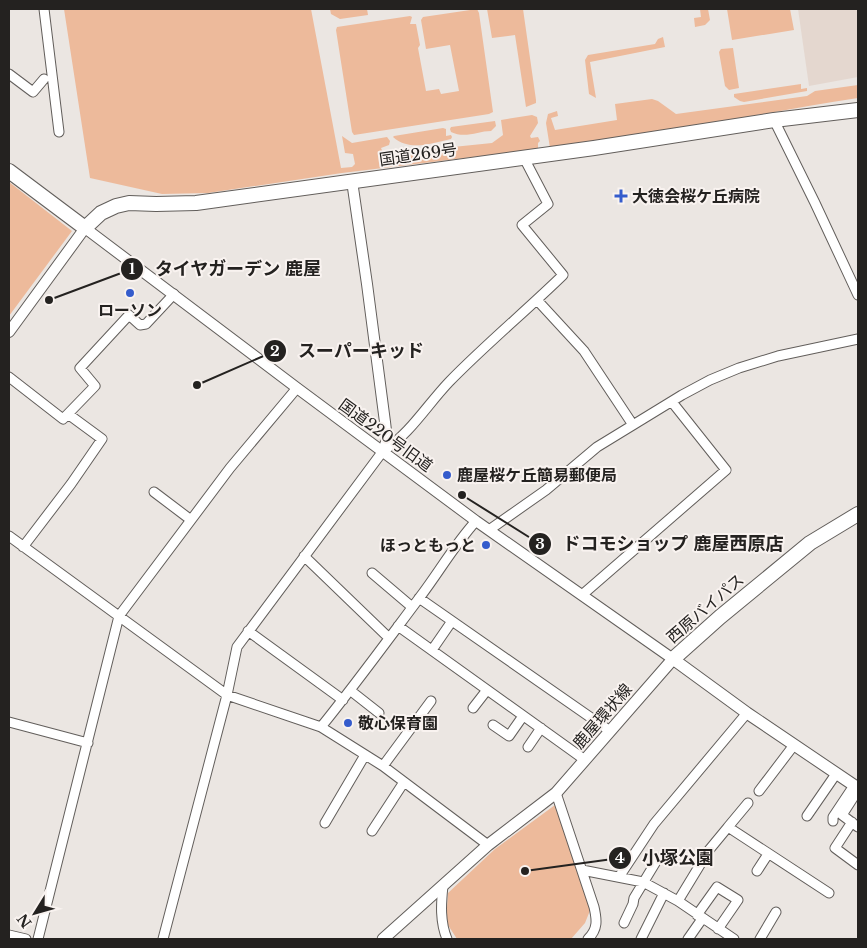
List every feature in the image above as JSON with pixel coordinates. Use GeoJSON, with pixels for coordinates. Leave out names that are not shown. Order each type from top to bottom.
{"type":"FeatureCollection","features":[{"type":"Feature","properties":{"kind":"highway","name":"国道269号"},"geometry":{"type":"LineString","coordinates":[[85,228],[100,213],[129,203],[196,203],[524,158],[774,120],[858,110]]}},
{"type":"Feature","properties":{"kind":"highway"},"geometry":{"type":"LineString","coordinates":[[9,171],[85,228]]}},
{"type":"Feature","properties":{"kind":"highway","name":"西原バイパス"},"geometry":{"type":"LineString","coordinates":[[673,659],[734,605],[810,543],[858,514]]}},
{"type":"Feature","properties":{"kind":"main road"},"geometry":{"type":"LineString","coordinates":[[673,659],[794,746],[857,787]]}},
{"type":"Feature","properties":{"kind":"main road","name":"鹿屋環状線"},"geometry":{"type":"LineString","coordinates":[[383,939],[488,845],[556,793],[673,659]]}},
{"type":"Feature","properties":{"kind":"street"},"geometry":{"type":"LineString","coordinates":[[44,9],[59,132]]}},
{"type":"Feature","properties":{"kind":"street"},"geometry":{"type":"LineString","coordinates":[[9,74],[34,92],[44,79]]}},
{"type":"Feature","properties":{"kind":"street"},"geometry":{"type":"LineString","coordinates":[[774,120],[858,295]]}},
{"type":"Feature","properties":{"kind":"street"},"geometry":{"type":"LineString","coordinates":[[383,451],[396,443],[447,384],[473,358],[563,275],[522,225],[548,204],[524,158]]}},
{"type":"Feature","properties":{"kind":"street"},"geometry":{"type":"LineString","coordinates":[[163,939],[227,695],[237,647],[383,451],[387,439],[352,181]]}},
{"type":"Feature","properties":{"kind":"street"},"geometry":{"type":"LineString","coordinates":[[9,332],[85,228]]}},
{"type":"Feature","properties":{"kind":"street","name":"国道220号旧道"},"geometry":{"type":"LineString","coordinates":[[85,228],[296,388],[476,521],[673,659]]}},
{"type":"Feature","properties":{"kind":"street"},"geometry":{"type":"LineString","coordinates":[[9,377],[63,419],[95,386],[80,368],[129,315],[140,325],[146,324],[174,294]]}},
{"type":"Feature","properties":{"kind":"street"},"geometry":{"type":"LineString","coordinates":[[537,300],[584,351],[633,425]]}},
{"type":"Feature","properties":{"kind":"street"},"geometry":{"type":"LineString","coordinates":[[489,530],[546,490],[597,447],[710,380],[739,368],[778,356],[858,339]]}},
{"type":"Feature","properties":{"kind":"street"},"geometry":{"type":"LineString","coordinates":[[38,939],[119,616],[230,468],[296,388]]}},
{"type":"Feature","properties":{"kind":"street"},"geometry":{"type":"LineString","coordinates":[[582,594],[726,470],[672,402]]}},
{"type":"Feature","properties":{"kind":"street"},"geometry":{"type":"LineString","coordinates":[[23,547],[71,484],[102,439],[68,414]]}},
{"type":"Feature","properties":{"kind":"street"},"geometry":{"type":"LineString","coordinates":[[154,492],[191,520]]}},
{"type":"Feature","properties":{"kind":"street"},"geometry":{"type":"LineString","coordinates":[[320,727],[350,691],[462,536],[476,521]]}},
{"type":"Feature","properties":{"kind":"street"},"geometry":{"type":"LineString","coordinates":[[9,536],[227,695],[320,727],[384,766],[488,845]]}},
{"type":"Feature","properties":{"kind":"street"},"geometry":{"type":"LineString","coordinates":[[304,556],[389,638]]}},
{"type":"Feature","properties":{"kind":"street"},"geometry":{"type":"LineString","coordinates":[[372,573],[412,607]]}},
{"type":"Feature","properties":{"kind":"street"},"geometry":{"type":"LineString","coordinates":[[419,598],[610,731]]}},
{"type":"Feature","properties":{"kind":"street"},"geometry":{"type":"LineString","coordinates":[[432,650],[452,621]]}},
{"type":"Feature","properties":{"kind":"street"},"geometry":{"type":"LineString","coordinates":[[398,626],[585,760]]}},
{"type":"Feature","properties":{"kind":"street"},"geometry":{"type":"LineString","coordinates":[[248,631],[343,700]]}},
{"type":"Feature","properties":{"kind":"street"},"geometry":{"type":"LineString","coordinates":[[474,708],[487,690]]}},
{"type":"Feature","properties":{"kind":"street"},"geometry":{"type":"LineString","coordinates":[[350,691],[379,713]]}},
{"type":"Feature","properties":{"kind":"street"},"geometry":{"type":"LineString","coordinates":[[384,766],[431,701]]}},
{"type":"Feature","properties":{"kind":"street"},"geometry":{"type":"LineString","coordinates":[[619,877],[654,824],[747,713]]}},
{"type":"Feature","properties":{"kind":"street"},"geometry":{"type":"LineString","coordinates":[[493,725],[509,736],[523,716]]}},
{"type":"Feature","properties":{"kind":"street"},"geometry":{"type":"LineString","coordinates":[[9,722],[88,743]]}},
{"type":"Feature","properties":{"kind":"street"},"geometry":{"type":"LineString","coordinates":[[528,747],[541,728]]}},
{"type":"Feature","properties":{"kind":"street"},"geometry":{"type":"LineString","coordinates":[[759,791],[794,746]]}},
{"type":"Feature","properties":{"kind":"street"},"geometry":{"type":"LineString","coordinates":[[325,823],[365,755]]}},
{"type":"Feature","properties":{"kind":"street"},"geometry":{"type":"LineString","coordinates":[[806,816],[836,774]]}},
{"type":"Feature","properties":{"kind":"street"},"geometry":{"type":"LineString","coordinates":[[372,831],[404,782]]}},
{"type":"Feature","properties":{"kind":"street"},"geometry":{"type":"LineString","coordinates":[[833,821],[833,817],[857,787]]}},
{"type":"Feature","properties":{"kind":"street"},"geometry":{"type":"LineString","coordinates":[[857,787],[842,815],[855,824],[835,848],[858,865]]}},
{"type":"Feature","properties":{"kind":"street"},"geometry":{"type":"LineString","coordinates":[[556,793],[594,907],[597,923],[593,934],[588,939]]}},
{"type":"Feature","properties":{"kind":"street"},"geometry":{"type":"LineString","coordinates":[[678,901],[709,850],[748,803]]}},
{"type":"Feature","properties":{"kind":"street"},"geometry":{"type":"LineString","coordinates":[[728,827],[829,894]]}},
{"type":"Feature","properties":{"kind":"street"},"geometry":{"type":"LineString","coordinates":[[757,872],[768,854]]}},
{"type":"Feature","properties":{"kind":"street"},"geometry":{"type":"LineString","coordinates":[[624,923],[643,882],[660,858]]}},
{"type":"Feature","properties":{"kind":"street"},"geometry":{"type":"LineString","coordinates":[[582,870],[643,882],[678,901],[720,934],[734,939]]}},
{"type":"Feature","properties":{"kind":"street"},"geometry":{"type":"LineString","coordinates":[[688,939],[714,884],[740,897],[720,934]]}},
{"type":"Feature","properties":{"kind":"street"},"geometry":{"type":"LineString","coordinates":[[442,886],[440,906],[446,939]]}},
{"type":"Feature","properties":{"kind":"street"},"geometry":{"type":"LineString","coordinates":[[641,939],[664,893]]}},
{"type":"Feature","properties":{"kind":"street"},"geometry":{"type":"LineString","coordinates":[[760,939],[776,912]]}},
{"type":"Feature","properties":{"kind":"street"},"geometry":{"type":"LineString","coordinates":[[9,934],[26,939]]}},
{"type":"Feature","properties":{"kind":"shaded area"},"geometry":{"type":"Polygon","coordinates":[[[64,9],[311,9],[341,168],[352,167],[355,164],[353,154],[345,153],[342,136],[352,143],[387,137],[390,141],[389,145],[381,148],[387,155],[395,157],[414,151],[492,143],[503,135],[501,120],[532,115],[537,117],[538,123],[530,136],[531,138],[538,137],[540,141],[538,149],[342,173],[208,193],[162,194],[90,178],[64,9]]]}},
{"type":"Feature","properties":{"kind":"shaded area"},"geometry":{"type":"Polygon","coordinates":[[[330,9],[367,9],[368,15],[340,19],[331,14],[330,9]]]}},
{"type":"Feature","properties":{"kind":"shaded area"},"geometry":{"type":"Polygon","coordinates":[[[477,9],[493,112],[354,135],[352,132],[337,27],[412,17],[410,24],[416,24],[420,45],[418,48],[426,91],[439,89],[441,94],[459,91],[450,45],[426,49],[421,20],[423,17],[477,9]]]}},
{"type":"Feature","properties":{"kind":"shaded area"},"geometry":{"type":"Polygon","coordinates":[[[487,9],[523,9],[536,103],[526,107],[515,35],[492,38],[487,9]]]}},
{"type":"Feature","properties":{"kind":"shaded area"},"geometry":{"type":"Polygon","coordinates":[[[700,9],[708,9],[710,20],[705,25],[695,27],[694,18],[701,17],[700,9]]]}},
{"type":"Feature","properties":{"kind":"shaded area"},"geometry":{"type":"Polygon","coordinates":[[[727,9],[790,9],[794,30],[732,40],[727,9]]]}},
{"type":"Feature","properties":{"kind":"shaded area"},"geometry":{"type":"Polygon","coordinates":[[[798,9],[858,9],[858,77],[809,86],[798,9]]]}},
{"type":"Feature","properties":{"kind":"shaded area"},"geometry":{"type":"Polygon","coordinates":[[[663,37],[665,47],[590,62],[596,98],[589,94],[585,60],[588,55],[655,44],[658,39],[663,37]]]}},
{"type":"Feature","properties":{"kind":"shaded area"},"geometry":{"type":"Polygon","coordinates":[[[733,48],[739,88],[729,90],[725,86],[719,52],[721,49],[733,48]]]}},
{"type":"Feature","properties":{"kind":"shaded area"},"geometry":{"type":"Polygon","coordinates":[[[801,84],[801,89],[807,88],[807,91],[744,102],[734,97],[734,94],[801,84]]]}},
{"type":"Feature","properties":{"kind":"shaded area"},"geometry":{"type":"Polygon","coordinates":[[[858,85],[858,98],[550,148],[546,123],[548,114],[557,111],[558,116],[551,118],[555,130],[617,120],[615,104],[652,99],[676,114],[807,96],[815,91],[858,85]]]}},
{"type":"Feature","properties":{"kind":"shaded area"},"geometry":{"type":"Polygon","coordinates":[[[495,121],[496,126],[491,131],[461,135],[451,132],[450,129],[451,127],[495,121]]]}},
{"type":"Feature","properties":{"kind":"shaded area"},"geometry":{"type":"Polygon","coordinates":[[[446,129],[446,136],[451,135],[451,139],[414,145],[400,142],[393,137],[394,136],[446,129]]]}},
{"type":"Feature","properties":{"kind":"shaded area"},"geometry":{"type":"Polygon","coordinates":[[[9,182],[72,231],[9,316],[9,182]]]}},
{"type":"Feature","properties":{"kind":"shaded area"},"geometry":{"type":"Polygon","coordinates":[[[555,805],[591,908],[585,923],[571,939],[457,939],[446,922],[448,893],[495,849],[555,805]]]}},
{"type":"Feature","properties":{"kind":"place","name":"大徳会桜ケ丘病院"},"geometry":{"type":"Point","coordinates":[621,196]}},
{"type":"Feature","properties":{"kind":"place","name":"ローソン"},"geometry":{"type":"Point","coordinates":[130,293]}},
{"type":"Feature","properties":{"kind":"place","name":"タイヤガーデン 鹿屋"},"geometry":{"type":"Point","coordinates":[49,300]}},
{"type":"Feature","properties":{"kind":"place","name":"スーパーキッド"},"geometry":{"type":"Point","coordinates":[197,385]}},
{"type":"Feature","properties":{"kind":"place","name":"鹿屋桜ケ丘簡易郵便局"},"geometry":{"type":"Point","coordinates":[447,475]}},
{"type":"Feature","properties":{"kind":"place","name":"ドコモショップ 鹿屋西原店"},"geometry":{"type":"Point","coordinates":[462,495]}},
{"type":"Feature","properties":{"kind":"place","name":"ほっともっと"},"geometry":{"type":"Point","coordinates":[486,545]}},
{"type":"Feature","properties":{"kind":"place","name":"敬心保育園"},"geometry":{"type":"Point","coordinates":[348,723]}},
{"type":"Feature","properties":{"kind":"place","name":"小塚公園"},"geometry":{"type":"Point","coordinates":[525,871]}}]}
